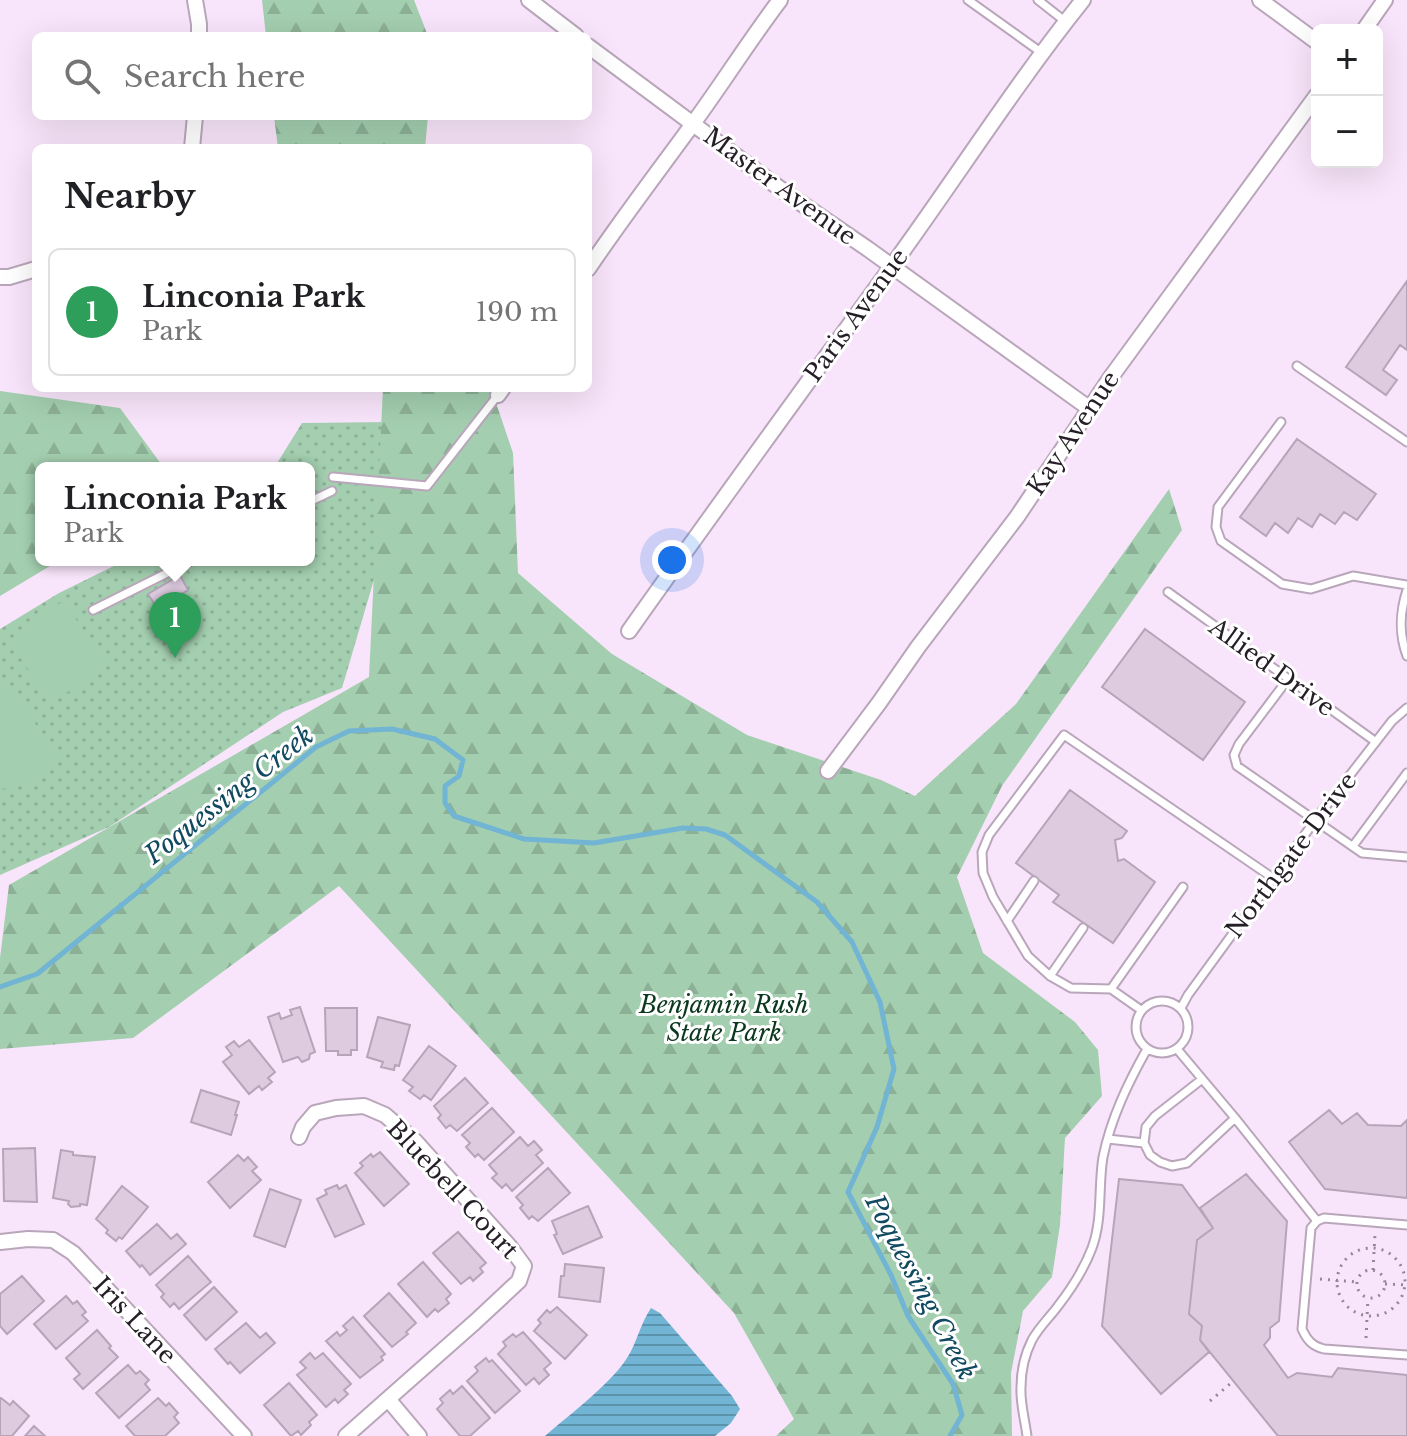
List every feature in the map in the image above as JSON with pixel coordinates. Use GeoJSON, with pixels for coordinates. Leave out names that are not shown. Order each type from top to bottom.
{"type":"FeatureCollection","features":[{"type":"Feature","properties":{"kind":"street"},"geometry":{"type":"LineString","coordinates":[[195,0],[199,32]]}},
{"type":"Feature","properties":{"kind":"street"},"geometry":{"type":"LineString","coordinates":[[529,0],[571,32]]}},
{"type":"Feature","properties":{"kind":"street"},"geometry":{"type":"LineString","coordinates":[[592,263],[780,0]]}},
{"type":"Feature","properties":{"kind":"street","name":"Paris Avenue"},"geometry":{"type":"LineString","coordinates":[[629,631],[1083,0]]}},
{"type":"Feature","properties":{"kind":"street"},"geometry":{"type":"LineString","coordinates":[[1260,0],[1311,38]]}},
{"type":"Feature","properties":{"kind":"street"},"geometry":{"type":"LineString","coordinates":[[1368,24],[1385,0]]}},
{"type":"Feature","properties":{"kind":"street","name":"Master Avenue"},"geometry":{"type":"LineString","coordinates":[[592,49],[786,193],[1090,409]]}},
{"type":"Feature","properties":{"kind":"street","name":"Kay Avenue"},"geometry":{"type":"LineString","coordinates":[[828,771],[1017,517],[1111,377],[1316,96]]}},
{"type":"Feature","properties":{"kind":"street"},"geometry":{"type":"LineString","coordinates":[[192,144],[195,120]]}},
{"type":"Feature","properties":{"kind":"street"},"geometry":{"type":"LineString","coordinates":[[0,277],[32,270]]}},
{"type":"Feature","properties":{"kind":"street","name":"Bluebell Court"},"geometry":{"type":"LineString","coordinates":[[299,1137],[315,1113],[364,1106],[385,1115],[415,1141],[524,1266],[519,1281],[388,1399]]}},
{"type":"Feature","properties":{"kind":"street","name":"Iris Lane"},"geometry":{"type":"LineString","coordinates":[[4,1241],[53,1240],[73,1253],[244,1436]]}},
{"type":"Feature","properties":{"kind":"street"},"geometry":{"type":"LineString","coordinates":[[346,1436],[388,1399],[419,1436]]}},
{"type":"Feature","properties":{"kind":"lane"},"geometry":{"type":"LineString","coordinates":[[968,0],[1042,53]]}},
{"type":"Feature","properties":{"kind":"lane"},"geometry":{"type":"LineString","coordinates":[[1038,0],[1066,22]]}},
{"type":"Feature","properties":{"kind":"lane"},"geometry":{"type":"LineString","coordinates":[[1297,366],[1407,442]]}},
{"type":"Feature","properties":{"kind":"lane"},"geometry":{"type":"LineString","coordinates":[[333,477],[427,486],[499,392]]}},
{"type":"Feature","properties":{"kind":"lane"},"geometry":{"type":"LineString","coordinates":[[1281,422],[1218,507],[1216,527],[1221,541],[1282,584],[1311,589],[1353,576],[1407,588],[1401,617],[1407,656]]}},
{"type":"Feature","properties":{"kind":"lane"},"geometry":{"type":"LineString","coordinates":[[315,499],[332,491]]}},
{"type":"Feature","properties":{"kind":"lane"},"geometry":{"type":"LineString","coordinates":[[93,610],[181,566]]}},
{"type":"Feature","properties":{"kind":"lane","name":"Allied Drive"},"geometry":{"type":"LineString","coordinates":[[1168,592],[1376,742]]}},
{"type":"Feature","properties":{"kind":"lane"},"geometry":{"type":"LineString","coordinates":[[1288,679],[1239,744],[1234,755],[1237,766],[1362,853],[1407,857]]}},
{"type":"Feature","properties":{"kind":"lane","name":"Northgate Drive"},"geometry":{"type":"LineString","coordinates":[[1181,1008],[1316,820],[1392,721],[1407,708]]}},
{"type":"Feature","properties":{"kind":"lane"},"geometry":{"type":"LineString","coordinates":[[1141,1010],[1111,989],[1071,988],[1050,976],[1028,956],[993,897],[983,873],[982,852],[989,835],[1064,735],[1273,878]]}},
{"type":"Feature","properties":{"kind":"lane"},"geometry":{"type":"LineString","coordinates":[[1353,846],[1407,773]]}},
{"type":"Feature","properties":{"kind":"lane"},"geometry":{"type":"LineString","coordinates":[[1007,921],[1034,881]]}},
{"type":"Feature","properties":{"kind":"lane"},"geometry":{"type":"LineString","coordinates":[[1111,989],[1183,887]]}},
{"type":"Feature","properties":{"kind":"lane"},"geometry":{"type":"LineString","coordinates":[[1050,976],[1083,928]]}},
{"type":"Feature","properties":{"kind":"lane"},"geometry":{"type":"LineString","coordinates":[[1156,1001],[1165,1001],[1181,1008],[1188,1025],[1187,1034],[1177,1049],[1162,1053],[1147,1049],[1141,1043],[1135,1027],[1141,1010],[1156,1001]]}},
{"type":"Feature","properties":{"kind":"lane"},"geometry":{"type":"LineString","coordinates":[[1027,1436],[1021,1394],[1030,1343],[1079,1277],[1092,1247],[1100,1212],[1101,1179],[1108,1139],[1122,1097],[1147,1049]]}},
{"type":"Feature","properties":{"kind":"lane"},"geometry":{"type":"LineString","coordinates":[[1177,1049],[1317,1221]]}},
{"type":"Feature","properties":{"kind":"lane"},"geometry":{"type":"LineString","coordinates":[[1201,1080],[1155,1116],[1146,1127],[1144,1143],[1150,1155],[1172,1166],[1187,1163],[1235,1118]]}},
{"type":"Feature","properties":{"kind":"lane"},"geometry":{"type":"LineString","coordinates":[[1108,1139],[1144,1143]]}},
{"type":"Feature","properties":{"kind":"lane"},"geometry":{"type":"LineString","coordinates":[[1407,1225],[1324,1218],[1317,1221],[1311,1228],[1302,1329],[1307,1339],[1324,1349],[1407,1355]]}},
{"type":"Feature","properties":{"kind":"path"},"geometry":{"type":"LineString","coordinates":[[1373,1270],[1376,1222]]}},
{"type":"Feature","properties":{"kind":"path"},"geometry":{"type":"LineString","coordinates":[[1374,1248],[1393,1256],[1406,1285],[1396,1304],[1388,1311],[1367,1316],[1357,1313],[1342,1300],[1336,1280],[1344,1260],[1363,1249],[1374,1248]]}},
{"type":"Feature","properties":{"kind":"path"},"geometry":{"type":"LineString","coordinates":[[1373,1270],[1383,1276],[1385,1284],[1382,1293],[1368,1298],[1358,1291],[1357,1282],[1360,1274],[1373,1270]]}},
{"type":"Feature","properties":{"kind":"path"},"geometry":{"type":"LineString","coordinates":[[1306,1278],[1357,1282]]}},
{"type":"Feature","properties":{"kind":"path"},"geometry":{"type":"LineString","coordinates":[[1385,1284],[1406,1285]]}},
{"type":"Feature","properties":{"kind":"path"},"geometry":{"type":"LineString","coordinates":[[1365,1352],[1368,1298]]}},
{"type":"Feature","properties":{"kind":"path"},"geometry":{"type":"LineString","coordinates":[[1210,1401],[1231,1383]]}},
{"type":"Feature","properties":{"kind":"green space"},"geometry":{"type":"Polygon","coordinates":[[[262,0],[414,0],[426,32],[266,32],[262,0]]]}},
{"type":"Feature","properties":{"kind":"green space"},"geometry":{"type":"Polygon","coordinates":[[[274,120],[428,120],[425,144],[278,144],[274,120]]]}},
{"type":"Feature","properties":{"kind":"green space"},"geometry":{"type":"Polygon","coordinates":[[[0,391],[120,408],[160,462],[35,462],[35,566],[50,566],[0,596],[0,391]]]}},
{"type":"Feature","properties":{"kind":"green space","name":"Benjamin Rush State Park"},"geometry":{"type":"Polygon","coordinates":[[[383,392],[492,392],[513,453],[518,573],[612,654],[747,735],[881,780],[915,796],[1016,704],[1169,489],[1182,530],[1002,786],[957,877],[983,953],[1075,1022],[1098,1050],[1102,1096],[1065,1138],[1060,1225],[1052,1277],[1023,1311],[1011,1373],[1012,1436],[776,1436],[794,1419],[734,1313],[339,886],[133,1038],[0,1049],[0,958],[9,885],[369,677],[383,392]]]}},
{"type":"Feature","properties":{"kind":"green space"},"geometry":{"type":"Polygon","coordinates":[[[392,422],[376,573],[342,688],[283,712],[109,827],[0,875],[0,629],[59,593],[114,566],[315,566],[315,462],[278,462],[302,423],[392,422]]]}},
{"type":"Feature","properties":{"kind":"green space"},"geometry":{"type":"Polygon","coordinates":[[[63,601],[108,664],[52,703],[8,641],[63,601]]]}},
{"type":"Feature","properties":{"kind":"green space"},"geometry":{"type":"Polygon","coordinates":[[[0,684],[9,685],[56,754],[45,769],[32,779],[0,789],[0,684]]]}},
{"type":"Feature","properties":{"kind":"water"},"geometry":{"type":"Polygon","coordinates":[[[651,1308],[660,1313],[732,1396],[740,1409],[731,1423],[715,1436],[545,1436],[614,1375],[630,1353],[651,1308]]]}},
{"type":"Feature","properties":{"kind":"building"},"geometry":{"type":"Polygon","coordinates":[[[1407,281],[1407,350],[1400,345],[1383,370],[1397,380],[1386,395],[1346,367],[1407,281]]]}},
{"type":"Feature","properties":{"kind":"building"},"geometry":{"type":"Polygon","coordinates":[[[1297,439],[1376,494],[1357,520],[1344,512],[1335,524],[1320,514],[1312,527],[1298,518],[1288,533],[1275,523],[1266,536],[1240,517],[1297,439]]]}},
{"type":"Feature","properties":{"kind":"building"},"geometry":{"type":"Polygon","coordinates":[[[180,575],[188,590],[157,608],[148,594],[180,575]]]}},
{"type":"Feature","properties":{"kind":"building"},"geometry":{"type":"Polygon","coordinates":[[[1145,629],[1245,702],[1203,760],[1102,687],[1145,629]]]}},
{"type":"Feature","properties":{"kind":"building"},"geometry":{"type":"Polygon","coordinates":[[[1070,790],[1127,831],[1122,838],[1115,840],[1118,861],[1124,859],[1155,882],[1113,943],[1053,902],[1059,895],[1016,863],[1070,790]]]}},
{"type":"Feature","properties":{"kind":"building"},"geometry":{"type":"Polygon","coordinates":[[[300,1007],[315,1052],[302,1062],[298,1057],[283,1062],[268,1017],[279,1013],[281,1019],[292,1015],[290,1010],[300,1007]]]}},
{"type":"Feature","properties":{"kind":"building"},"geometry":{"type":"Polygon","coordinates":[[[325,1008],[357,1008],[357,1050],[351,1050],[351,1055],[326,1051],[325,1008]]]}},
{"type":"Feature","properties":{"kind":"building"},"geometry":{"type":"Polygon","coordinates":[[[378,1017],[410,1025],[399,1066],[395,1065],[394,1070],[381,1067],[383,1062],[367,1057],[378,1017]]]}},
{"type":"Feature","properties":{"kind":"building"},"geometry":{"type":"Polygon","coordinates":[[[249,1040],[275,1072],[268,1078],[272,1082],[262,1090],[259,1086],[249,1094],[223,1062],[232,1055],[226,1047],[234,1041],[239,1047],[249,1040]]]}},
{"type":"Feature","properties":{"kind":"building"},"geometry":{"type":"Polygon","coordinates":[[[429,1046],[456,1066],[431,1100],[424,1095],[420,1099],[409,1091],[413,1087],[403,1080],[429,1046]]]}},
{"type":"Feature","properties":{"kind":"building"},"geometry":{"type":"Polygon","coordinates":[[[465,1078],[488,1103],[457,1131],[450,1125],[446,1128],[434,1106],[465,1078]]]}},
{"type":"Feature","properties":{"kind":"building"},"geometry":{"type":"Polygon","coordinates":[[[201,1090],[239,1102],[231,1135],[191,1122],[201,1090]]]}},
{"type":"Feature","properties":{"kind":"building"},"geometry":{"type":"Polygon","coordinates":[[[492,1108],[514,1132],[484,1160],[478,1154],[475,1157],[466,1147],[470,1143],[462,1135],[492,1108]]]}},
{"type":"Feature","properties":{"kind":"building"},"geometry":{"type":"Polygon","coordinates":[[[1329,1110],[1342,1124],[1357,1113],[1368,1125],[1401,1126],[1407,1120],[1407,1198],[1325,1189],[1289,1142],[1329,1110]]]}},
{"type":"Feature","properties":{"kind":"building"},"geometry":{"type":"Polygon","coordinates":[[[520,1137],[528,1146],[534,1141],[542,1150],[536,1155],[543,1163],[512,1191],[506,1184],[502,1188],[492,1178],[497,1174],[489,1165],[520,1137]]]}},
{"type":"Feature","properties":{"kind":"building"},"geometry":{"type":"Polygon","coordinates":[[[35,1148],[37,1202],[4,1201],[3,1149],[35,1148]]]}},
{"type":"Feature","properties":{"kind":"building"},"geometry":{"type":"Polygon","coordinates":[[[61,1150],[73,1152],[73,1155],[95,1157],[87,1205],[71,1207],[69,1201],[53,1198],[61,1150]]]}},
{"type":"Feature","properties":{"kind":"building"},"geometry":{"type":"Polygon","coordinates":[[[380,1152],[409,1184],[384,1206],[355,1173],[363,1166],[360,1163],[371,1154],[373,1157],[380,1152]]]}},
{"type":"Feature","properties":{"kind":"building"},"geometry":{"type":"Polygon","coordinates":[[[238,1155],[244,1161],[248,1157],[257,1167],[252,1171],[261,1180],[230,1208],[208,1182],[238,1155]]]}},
{"type":"Feature","properties":{"kind":"building"},"geometry":{"type":"Polygon","coordinates":[[[548,1168],[570,1193],[538,1221],[532,1216],[529,1219],[516,1197],[548,1168]]]}},
{"type":"Feature","properties":{"kind":"building"},"geometry":{"type":"Polygon","coordinates":[[[1246,1174],[1287,1221],[1279,1321],[1270,1328],[1270,1338],[1264,1345],[1288,1378],[1297,1373],[1332,1377],[1338,1368],[1407,1375],[1407,1436],[1278,1436],[1200,1340],[1202,1326],[1189,1314],[1197,1240],[1213,1228],[1200,1208],[1246,1174]]]}},
{"type":"Feature","properties":{"kind":"building"},"geometry":{"type":"Polygon","coordinates":[[[1119,1179],[1182,1185],[1213,1228],[1197,1240],[1189,1314],[1202,1326],[1200,1340],[1209,1352],[1161,1394],[1102,1326],[1119,1179]]]}},
{"type":"Feature","properties":{"kind":"building"},"geometry":{"type":"Polygon","coordinates":[[[337,1185],[339,1189],[346,1185],[364,1224],[335,1237],[317,1199],[327,1194],[325,1190],[337,1185]]]}},
{"type":"Feature","properties":{"kind":"building"},"geometry":{"type":"Polygon","coordinates":[[[122,1186],[148,1207],[122,1239],[119,1237],[116,1241],[96,1219],[122,1186]]]}},
{"type":"Feature","properties":{"kind":"building"},"geometry":{"type":"Polygon","coordinates":[[[270,1189],[301,1200],[285,1247],[254,1236],[270,1189]]]}},
{"type":"Feature","properties":{"kind":"building"},"geometry":{"type":"Polygon","coordinates":[[[588,1206],[602,1237],[563,1254],[554,1235],[557,1234],[552,1221],[588,1206]]]}},
{"type":"Feature","properties":{"kind":"building"},"geometry":{"type":"Polygon","coordinates":[[[157,1224],[171,1239],[177,1234],[186,1244],[150,1275],[126,1251],[157,1224]]]}},
{"type":"Feature","properties":{"kind":"building"},"geometry":{"type":"Polygon","coordinates":[[[458,1232],[486,1263],[480,1268],[483,1272],[473,1281],[470,1277],[461,1284],[433,1253],[458,1232]]]}},
{"type":"Feature","properties":{"kind":"building"},"geometry":{"type":"Polygon","coordinates":[[[188,1256],[211,1282],[179,1309],[174,1303],[170,1307],[156,1285],[188,1256]]]}},
{"type":"Feature","properties":{"kind":"building"},"geometry":{"type":"Polygon","coordinates":[[[423,1262],[451,1294],[446,1299],[449,1303],[438,1312],[435,1309],[427,1317],[398,1284],[423,1262]]]}},
{"type":"Feature","properties":{"kind":"building"},"geometry":{"type":"Polygon","coordinates":[[[565,1264],[604,1268],[600,1302],[559,1297],[565,1264]]]}},
{"type":"Feature","properties":{"kind":"building"},"geometry":{"type":"Polygon","coordinates":[[[22,1276],[44,1301],[7,1334],[0,1326],[0,1294],[22,1276]]]}},
{"type":"Feature","properties":{"kind":"building"},"geometry":{"type":"Polygon","coordinates":[[[214,1287],[237,1312],[206,1340],[184,1315],[214,1287]]]}},
{"type":"Feature","properties":{"kind":"building"},"geometry":{"type":"Polygon","coordinates":[[[389,1293],[416,1323],[392,1347],[364,1316],[389,1293]]]}},
{"type":"Feature","properties":{"kind":"building"},"geometry":{"type":"Polygon","coordinates":[[[66,1296],[73,1304],[77,1301],[86,1312],[82,1315],[88,1321],[56,1349],[34,1324],[66,1296]]]}},
{"type":"Feature","properties":{"kind":"building"},"geometry":{"type":"Polygon","coordinates":[[[557,1307],[587,1335],[565,1359],[534,1331],[547,1310],[550,1313],[557,1307]]]}},
{"type":"Feature","properties":{"kind":"building"},"geometry":{"type":"Polygon","coordinates":[[[353,1317],[385,1354],[381,1357],[383,1360],[360,1378],[326,1341],[337,1332],[340,1336],[347,1330],[343,1326],[353,1317]]]}},
{"type":"Feature","properties":{"kind":"building"},"geometry":{"type":"Polygon","coordinates":[[[246,1323],[260,1338],[266,1333],[275,1343],[240,1373],[215,1349],[246,1323]]]}},
{"type":"Feature","properties":{"kind":"building"},"geometry":{"type":"Polygon","coordinates":[[[97,1330],[118,1357],[83,1389],[74,1379],[80,1374],[66,1358],[97,1330]]]}},
{"type":"Feature","properties":{"kind":"building"},"geometry":{"type":"Polygon","coordinates":[[[523,1332],[551,1363],[544,1369],[549,1375],[539,1384],[534,1378],[526,1385],[498,1354],[506,1346],[503,1342],[513,1334],[516,1337],[523,1332]]]}},
{"type":"Feature","properties":{"kind":"building"},"geometry":{"type":"Polygon","coordinates":[[[310,1353],[315,1359],[323,1353],[351,1384],[344,1390],[348,1394],[338,1403],[335,1399],[326,1407],[297,1375],[306,1368],[300,1362],[310,1353]]]}},
{"type":"Feature","properties":{"kind":"building"},"geometry":{"type":"Polygon","coordinates":[[[486,1358],[489,1362],[492,1360],[520,1391],[495,1413],[467,1381],[478,1371],[475,1367],[486,1358]]]}},
{"type":"Feature","properties":{"kind":"building"},"geometry":{"type":"Polygon","coordinates":[[[128,1365],[136,1374],[140,1371],[149,1380],[145,1384],[150,1390],[119,1418],[96,1393],[128,1365]]]}},
{"type":"Feature","properties":{"kind":"building"},"geometry":{"type":"Polygon","coordinates":[[[289,1383],[317,1415],[301,1435],[298,1431],[291,1436],[264,1405],[289,1383]]]}},
{"type":"Feature","properties":{"kind":"building"},"geometry":{"type":"Polygon","coordinates":[[[462,1386],[490,1418],[470,1436],[460,1436],[437,1409],[443,1403],[440,1399],[450,1390],[453,1394],[462,1386]]]}},
{"type":"Feature","properties":{"kind":"building"},"geometry":{"type":"Polygon","coordinates":[[[1,1398],[10,1405],[13,1401],[29,1416],[12,1436],[0,1436],[1,1398]]]}},
{"type":"Feature","properties":{"kind":"building"},"geometry":{"type":"Polygon","coordinates":[[[158,1398],[166,1406],[169,1403],[178,1413],[174,1417],[179,1423],[165,1436],[135,1436],[126,1426],[158,1398]]]}},
{"type":"Feature","properties":{"kind":"building"},"geometry":{"type":"Polygon","coordinates":[[[34,1426],[45,1436],[25,1436],[34,1426]]]}},
{"type":"Feature","properties":{"kind":"waterway","name":"Poquessing Creek"},"geometry":{"type":"LineString","coordinates":[[0,987],[37,974],[316,747],[349,731],[392,729],[435,739],[463,760],[459,776],[445,786],[445,803],[454,816],[524,839],[594,843],[683,828],[706,829],[725,835],[817,902],[852,942],[880,1002],[894,1069],[877,1127],[848,1192],[891,1275],[908,1316],[953,1384],[962,1415],[950,1436]]}},
{"type":"Feature","properties":{"kind":"place","name":"Linconia Park"},"geometry":{"type":"Point","coordinates":[175,658]}}]}
